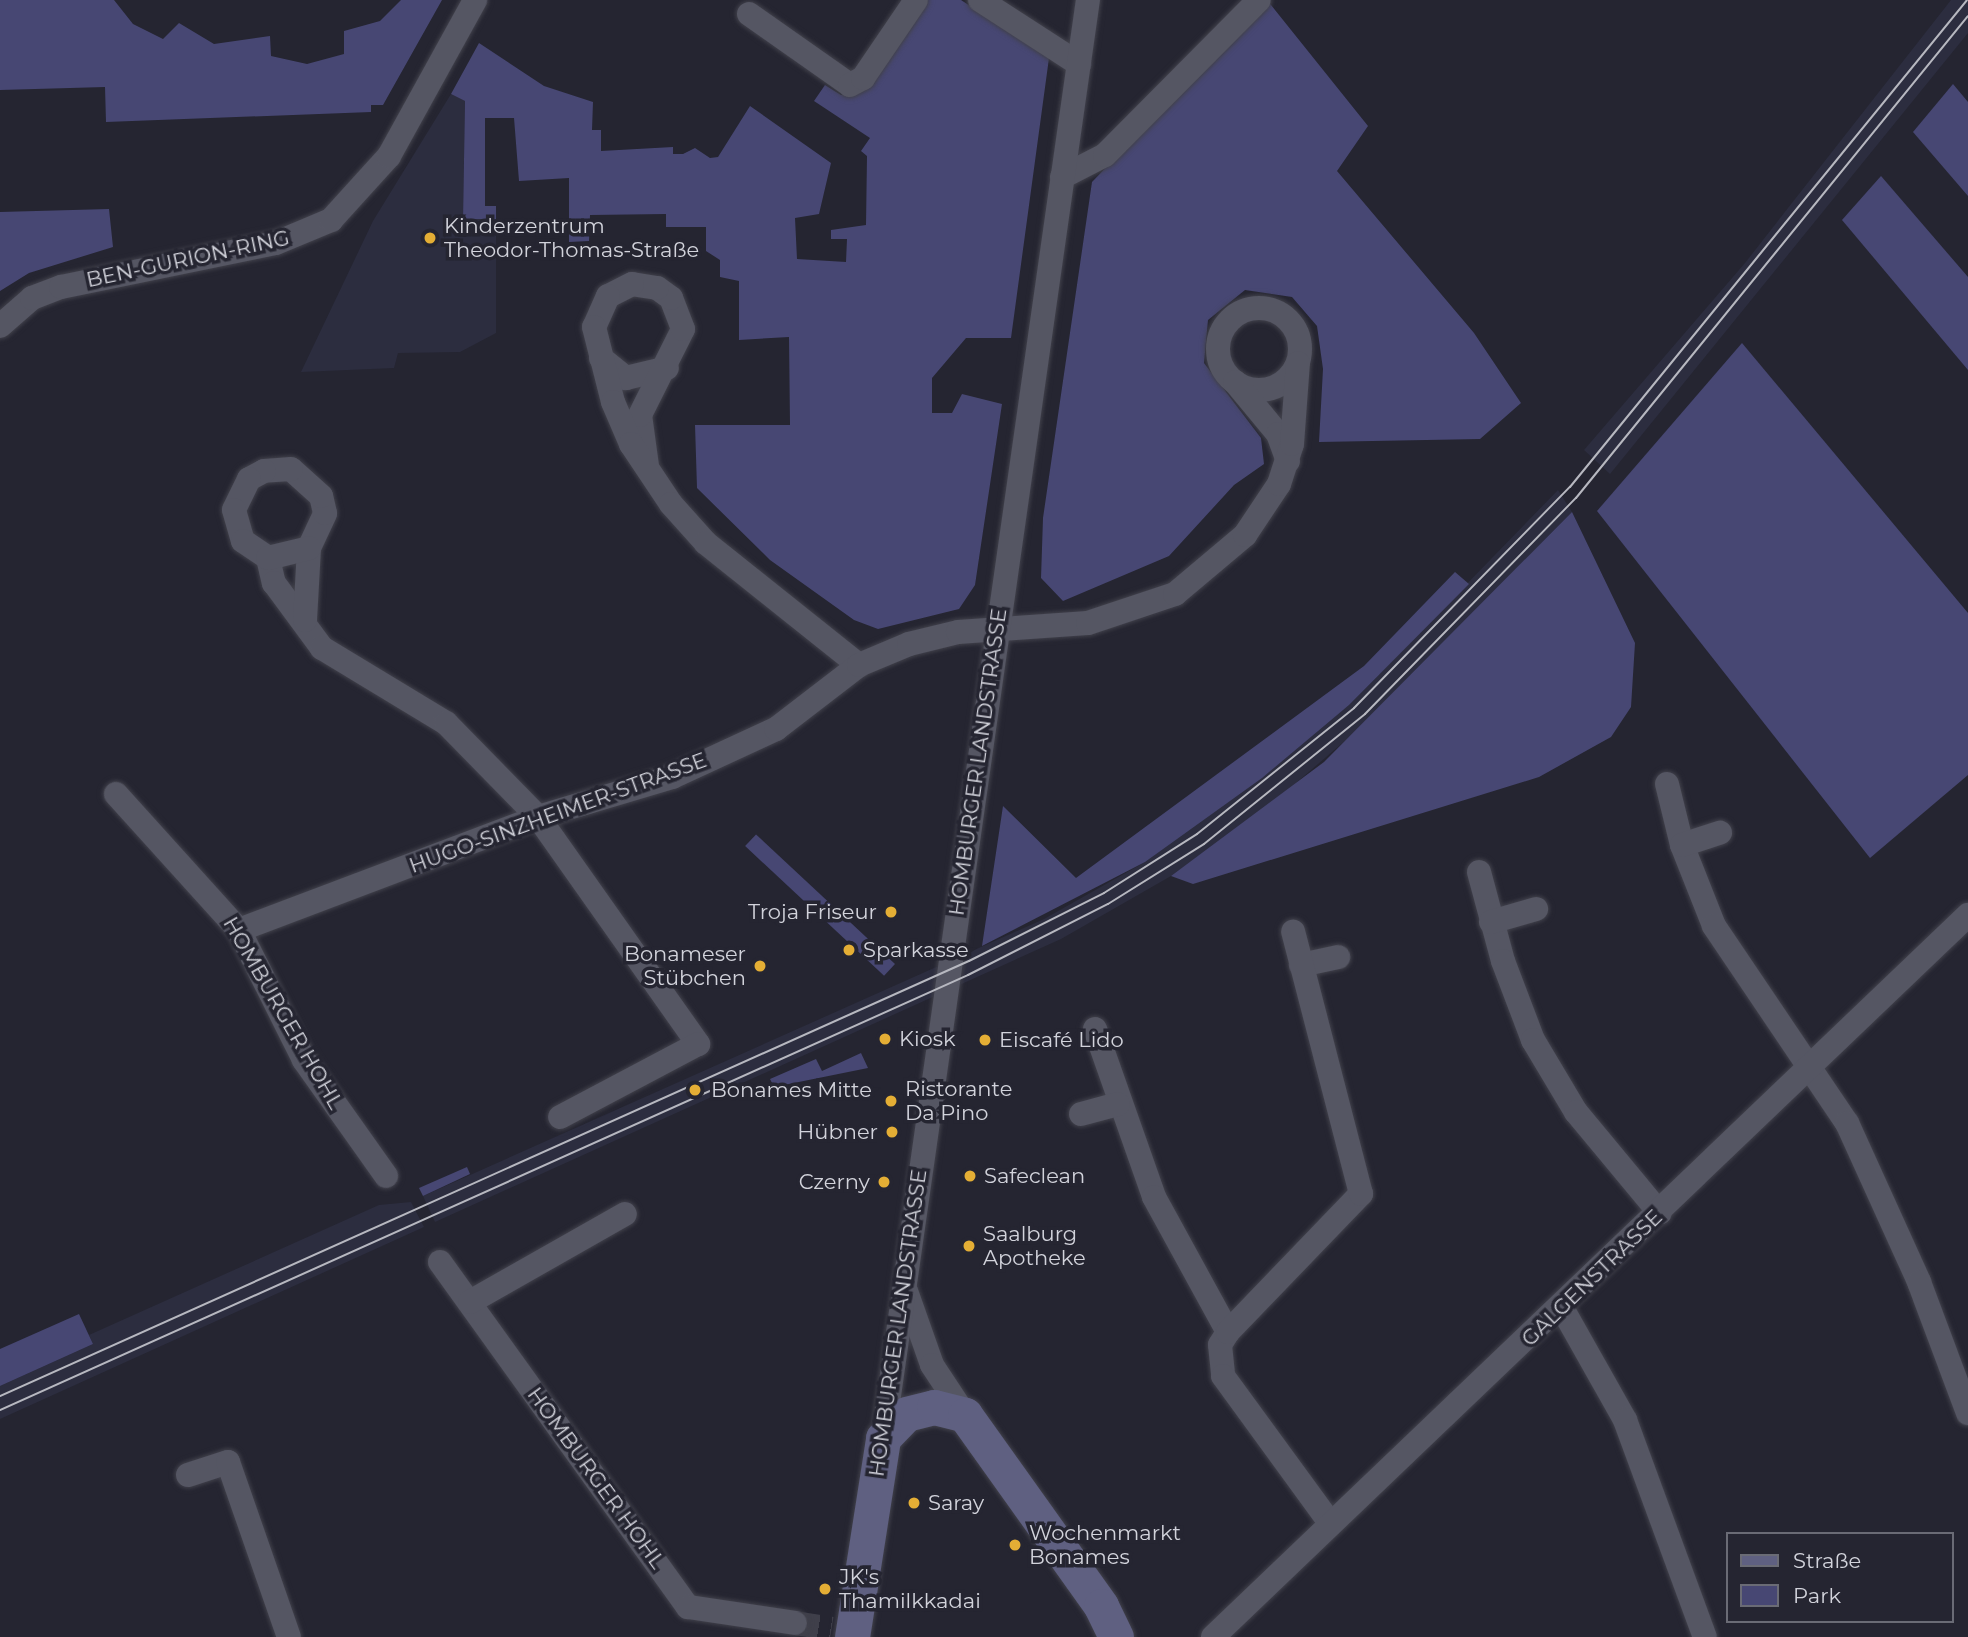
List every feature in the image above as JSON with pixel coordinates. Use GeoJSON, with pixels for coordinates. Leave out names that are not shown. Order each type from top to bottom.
{"type":"FeatureCollection","features":[{"type":"Feature","properties":{"kind":"street","name":"BEN-GURION-RING"},"geometry":{"type":"LineString","coordinates":[[0,326],[32,298],[61,286],[276,243],[331,220],[389,156],[475,0]]}},
{"type":"Feature","properties":{"kind":"street"},"geometry":{"type":"LineString","coordinates":[[749,14],[850,85],[863,78],[916,0]]}},
{"type":"Feature","properties":{"kind":"street"},"geometry":{"type":"LineString","coordinates":[[980,0],[1079,64]]}},
{"type":"Feature","properties":{"kind":"street","name":"HOMBURGER LANDSTRASSE"},"geometry":{"type":"LineString","coordinates":[[846,1633],[883,1438],[1088,0]]}},
{"type":"Feature","properties":{"kind":"street"},"geometry":{"type":"LineString","coordinates":[[1062,177],[1105,155],[1259,0]]}},
{"type":"Feature","properties":{"kind":"street"},"geometry":{"type":"LineString","coordinates":[[647,466],[640,415],[679,346],[680,313],[671,298],[644,284],[620,288],[598,310],[601,358],[622,426],[647,466],[706,543],[859,665]]}},
{"type":"Feature","properties":{"kind":"street","name":"HUGO-SINZHEIMER-STRASSE"},"geometry":{"type":"LineString","coordinates":[[239,930],[538,817],[672,777],[776,729],[859,665],[936,635],[1098,621],[1175,594],[1245,535],[1288,462],[1299,340],[1290,320],[1262,307],[1247,309],[1234,316],[1218,342],[1222,364],[1278,434],[1288,462]]}},
{"type":"Feature","properties":{"kind":"street"},"geometry":{"type":"LineString","coordinates":[[601,358],[626,378],[667,368]]}},
{"type":"Feature","properties":{"kind":"street"},"geometry":{"type":"LineString","coordinates":[[1235,382],[1264,390],[1285,381],[1298,363]]}},
{"type":"Feature","properties":{"kind":"street"},"geometry":{"type":"LineString","coordinates":[[305,620],[309,548],[322,530],[321,496],[303,474],[264,471],[238,493],[234,510],[243,541],[268,558],[274,583],[337,661],[446,723],[538,817],[698,1044],[560,1117]]}},
{"type":"Feature","properties":{"kind":"street"},"geometry":{"type":"LineString","coordinates":[[268,558],[309,548]]}},
{"type":"Feature","properties":{"kind":"street"},"geometry":{"type":"LineString","coordinates":[[1667,784],[1682,845],[1734,962],[1847,1124],[1880,1193],[1968,1413]]}},
{"type":"Feature","properties":{"kind":"street","name":"HOMBURGER HOHL"},"geometry":{"type":"LineString","coordinates":[[116,794],[239,930],[304,1060],[386,1176]]}},
{"type":"Feature","properties":{"kind":"street"},"geometry":{"type":"LineString","coordinates":[[1682,845],[1720,833]]}},
{"type":"Feature","properties":{"kind":"street"},"geometry":{"type":"LineString","coordinates":[[1479,872],[1491,922],[1517,1001],[1555,1081],[1660,1213]]}},
{"type":"Feature","properties":{"kind":"street"},"geometry":{"type":"LineString","coordinates":[[1491,922],[1536,909]]}},
{"type":"Feature","properties":{"kind":"street","name":"GALGENSTRASSE"},"geometry":{"type":"LineString","coordinates":[[1213,1637],[1811,1070],[1968,915]]}},
{"type":"Feature","properties":{"kind":"street"},"geometry":{"type":"LineString","coordinates":[[1293,932],[1361,1194],[1228,1332],[1220,1345],[1223,1376],[1331,1524]]}},
{"type":"Feature","properties":{"kind":"street"},"geometry":{"type":"LineString","coordinates":[[1301,965],[1338,957]]}},
{"type":"Feature","properties":{"kind":"street"},"geometry":{"type":"LineString","coordinates":[[1095,1030],[1118,1104],[1154,1197],[1228,1332]]}},
{"type":"Feature","properties":{"kind":"street"},"geometry":{"type":"LineString","coordinates":[[1081,1114],[1118,1104]]}},
{"type":"Feature","properties":{"kind":"street"},"geometry":{"type":"LineString","coordinates":[[470,1302],[625,1214]]}},
{"type":"Feature","properties":{"kind":"street","name":"HOMBURGER HOHL"},"geometry":{"type":"LineString","coordinates":[[440,1262],[688,1607],[795,1623]]}},
{"type":"Feature","properties":{"kind":"street"},"geometry":{"type":"LineString","coordinates":[[904,1280],[921,1342],[965,1415],[1101,1606],[1116,1637]]}},
{"type":"Feature","properties":{"kind":"street"},"geometry":{"type":"LineString","coordinates":[[1562,1308],[1625,1420],[1706,1637]]}},
{"type":"Feature","properties":{"kind":"street"},"geometry":{"type":"LineString","coordinates":[[883,1438],[919,1409],[950,1408],[965,1415]]}},
{"type":"Feature","properties":{"kind":"street"},"geometry":{"type":"LineString","coordinates":[[188,1475],[228,1462],[289,1637]]}},
{"type":"Feature","properties":{"kind":"shaded area"},"geometry":{"type":"Polygon","coordinates":[[[1951,0],[1968,0],[1968,33],[1610,474],[1584,450],[1745,263],[1951,0]]]}},
{"type":"Feature","properties":{"kind":"shaded area","name":"Kinderzentrum Theodor-Thomas-Straße"},"geometry":{"type":"Polygon","coordinates":[[[451,94],[465,101],[463,218],[496,219],[496,333],[460,352],[398,353],[394,368],[301,372],[373,221],[451,94]]]}},
{"type":"Feature","properties":{"kind":"shaded area"},"geometry":{"type":"Polygon","coordinates":[[[1558,490],[1572,512],[1368,721],[1275,801],[1171,876],[1061,939],[435,1222],[423,1196],[1044,919],[1145,862],[1349,705],[1558,490]]]}},
{"type":"Feature","properties":{"kind":"shaded area"},"geometry":{"type":"Polygon","coordinates":[[[411,1202],[424,1227],[0,1419],[0,1386],[93,1344],[89,1335],[379,1205],[411,1202]]]}},
{"type":"Feature","properties":{"kind":"green space"},"geometry":{"type":"Polygon","coordinates":[[[0,0],[114,0],[133,24],[163,39],[179,23],[214,44],[270,36],[271,56],[307,64],[344,54],[344,31],[380,21],[401,0],[442,0],[383,105],[371,105],[371,112],[106,122],[105,87],[0,90],[0,0]]]}},
{"type":"Feature","properties":{"kind":"green space"},"geometry":{"type":"Polygon","coordinates":[[[925,0],[961,0],[1049,58],[1011,338],[966,338],[932,378],[932,413],[952,413],[962,394],[1002,404],[975,585],[959,609],[878,629],[854,620],[770,560],[697,488],[695,425],[790,425],[789,337],[739,340],[739,281],[720,277],[720,260],[706,251],[706,227],[666,227],[666,214],[590,215],[589,241],[569,242],[569,178],[519,181],[514,118],[485,118],[485,206],[496,206],[496,219],[463,219],[465,101],[451,94],[479,43],[544,86],[593,102],[592,130],[601,130],[601,151],[673,147],[673,154],[683,154],[695,148],[710,158],[718,157],[750,106],[831,163],[819,214],[795,218],[797,259],[846,262],[847,239],[831,239],[831,230],[866,225],[867,156],[861,151],[870,138],[814,101],[825,85],[841,95],[866,90],[925,0]]]}},
{"type":"Feature","properties":{"kind":"green space"},"geometry":{"type":"Polygon","coordinates":[[[1267,0],[1368,126],[1337,171],[1474,333],[1521,403],[1480,439],[1319,442],[1323,369],[1317,326],[1292,297],[1245,290],[1208,320],[1204,363],[1261,438],[1264,464],[1234,485],[1169,556],[1063,601],[1041,578],[1043,518],[1092,182],[1267,0]]]}},
{"type":"Feature","properties":{"kind":"green space"},"geometry":{"type":"Polygon","coordinates":[[[1953,84],[1968,102],[1968,196],[1913,132],[1953,84]]]}},
{"type":"Feature","properties":{"kind":"green space"},"geometry":{"type":"Polygon","coordinates":[[[1881,176],[1968,277],[1968,370],[1842,220],[1881,176]]]}},
{"type":"Feature","properties":{"kind":"green space"},"geometry":{"type":"Polygon","coordinates":[[[109,209],[113,247],[29,273],[0,291],[0,212],[109,209]]]}},
{"type":"Feature","properties":{"kind":"green space"},"geometry":{"type":"Polygon","coordinates":[[[1742,343],[1968,613],[1968,775],[1870,858],[1597,511],[1742,343]]]}},
{"type":"Feature","properties":{"kind":"green space"},"geometry":{"type":"Polygon","coordinates":[[[1572,512],[1635,643],[1631,707],[1611,737],[1539,777],[1193,884],[1171,876],[1324,762],[1572,512]]]}},
{"type":"Feature","properties":{"kind":"green space"},"geometry":{"type":"Polygon","coordinates":[[[1455,572],[1469,584],[1349,705],[1262,778],[1145,862],[982,946],[1003,806],[1076,878],[1364,666],[1455,572]]]}},
{"type":"Feature","properties":{"kind":"green space"},"geometry":{"type":"Polygon","coordinates":[[[756,834],[895,964],[884,976],[745,846],[756,834]]]}},
{"type":"Feature","properties":{"kind":"green space"},"geometry":{"type":"Polygon","coordinates":[[[861,1053],[868,1068],[774,1087],[770,1079],[816,1059],[822,1071],[861,1053]]]}},
{"type":"Feature","properties":{"kind":"green space"},"geometry":{"type":"Polygon","coordinates":[[[467,1167],[470,1174],[423,1196],[419,1188],[467,1167]]]}},
{"type":"Feature","properties":{"kind":"green space"},"geometry":{"type":"Polygon","coordinates":[[[79,1314],[93,1344],[0,1386],[0,1349],[79,1314]]]}},
{"type":"Feature","properties":{"kind":"tunnel"},"geometry":{"type":"LineString","coordinates":[[795,1623],[832,1629]]}},
{"type":"Feature","properties":{"kind":"tram line"},"geometry":{"type":"LineString","coordinates":[[0,1396],[969,961],[1104,893],[1197,834],[1354,708],[1570,487],[1967,0]]}},
{"type":"Feature","properties":{"kind":"tram line"},"geometry":{"type":"LineString","coordinates":[[0,1410],[968,975],[1108,904],[1204,844],[1365,714],[1576,498],[1968,16]]}},
{"type":"Feature","properties":{"kind":"place","name":"Kinderzentrum Theodor-Thomas-Straße"},"geometry":{"type":"Point","coordinates":[430,238]}},
{"type":"Feature","properties":{"kind":"place","name":"Troja Friseur"},"geometry":{"type":"Point","coordinates":[891,912]}},
{"type":"Feature","properties":{"kind":"place","name":"Sparkasse"},"geometry":{"type":"Point","coordinates":[849,950]}},
{"type":"Feature","properties":{"kind":"place","name":"Bonameser Stübchen"},"geometry":{"type":"Point","coordinates":[760,966]}},
{"type":"Feature","properties":{"kind":"place","name":"Kiosk"},"geometry":{"type":"Point","coordinates":[885,1039]}},
{"type":"Feature","properties":{"kind":"place","name":"Eiscafé Lido"},"geometry":{"type":"Point","coordinates":[985,1040]}},
{"type":"Feature","properties":{"kind":"place","name":"Bonames Mitte"},"geometry":{"type":"Point","coordinates":[695,1090]}},
{"type":"Feature","properties":{"kind":"place","name":"Ristorante Da Pino"},"geometry":{"type":"Point","coordinates":[891,1101]}},
{"type":"Feature","properties":{"kind":"place","name":"Hübner"},"geometry":{"type":"Point","coordinates":[892,1132]}},
{"type":"Feature","properties":{"kind":"place","name":"Safeclean"},"geometry":{"type":"Point","coordinates":[970,1176]}},
{"type":"Feature","properties":{"kind":"place","name":"Czerny"},"geometry":{"type":"Point","coordinates":[884,1182]}},
{"type":"Feature","properties":{"kind":"place","name":"Saalburg Apotheke"},"geometry":{"type":"Point","coordinates":[969,1246]}},
{"type":"Feature","properties":{"kind":"place","name":"Saray"},"geometry":{"type":"Point","coordinates":[914,1503]}},
{"type":"Feature","properties":{"kind":"place","name":"Wochenmarkt Bonames"},"geometry":{"type":"Point","coordinates":[1015,1545]}},
{"type":"Feature","properties":{"kind":"place","name":"JK's Thamilkkadai"},"geometry":{"type":"Point","coordinates":[825,1589]}}]}
